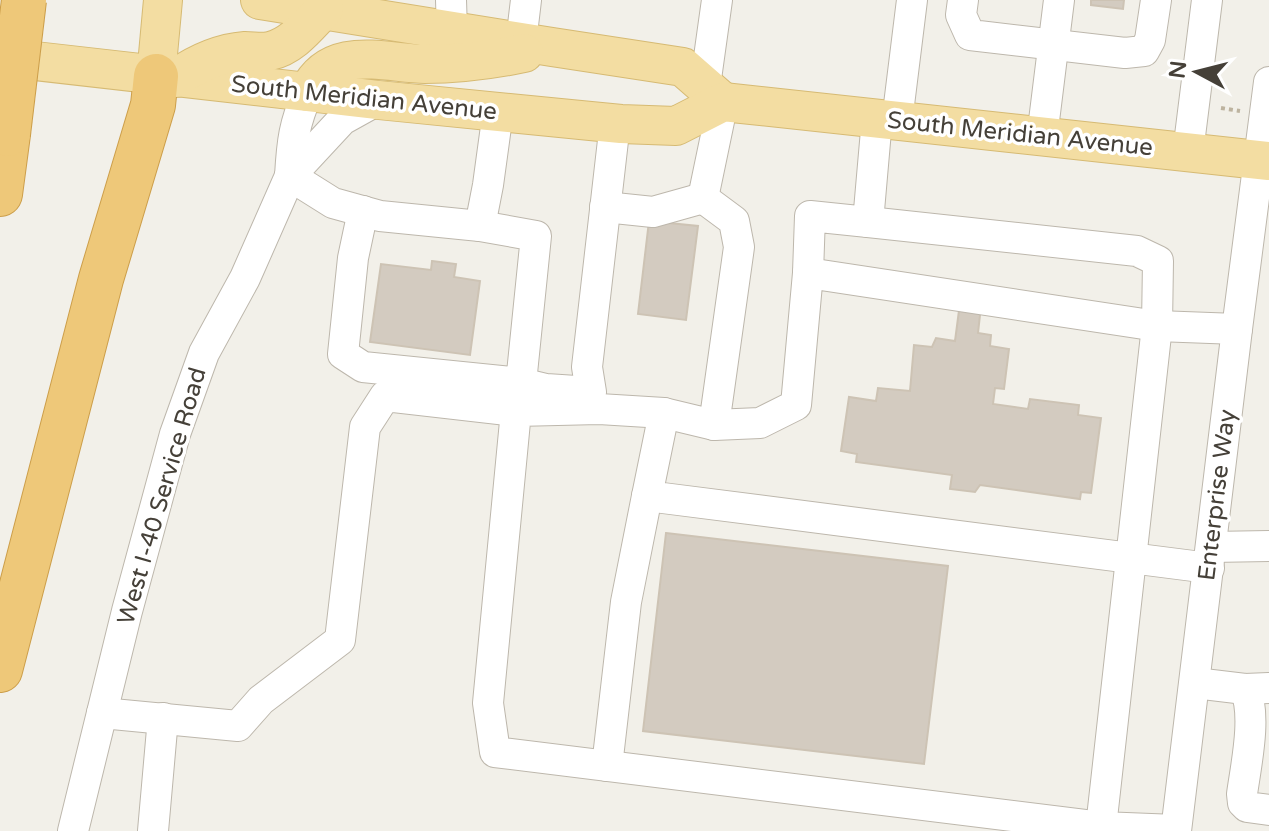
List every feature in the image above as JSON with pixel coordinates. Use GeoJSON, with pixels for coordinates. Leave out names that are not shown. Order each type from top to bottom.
{"type":"FeatureCollection","features":[{"type":"Feature","properties":{"kind":"highway"},"geometry":{"type":"LineString","coordinates":[[0,194],[24,0]]}},
{"type":"Feature","properties":{"kind":"highway"},"geometry":{"type":"LineString","coordinates":[[0,670],[101,279],[153,105],[166,77]]}},
{"type":"Feature","properties":{"kind":"main road"},"geometry":{"type":"LineString","coordinates":[[163,0],[166,77],[208,60],[243,51],[269,51],[291,42],[326,5]]}},
{"type":"Feature","properties":{"kind":"main road","name":"South Meridian Avenue"},"geometry":{"type":"LineString","coordinates":[[270,1],[452,15],[536,45],[683,67],[714,94],[887,120],[1264,160]]}},
{"type":"Feature","properties":{"kind":"main road"},"geometry":{"type":"LineString","coordinates":[[308,92],[324,72],[347,61],[365,59],[425,64],[488,61],[536,45]]}},
{"type":"Feature","properties":{"kind":"main road","name":"South Meridian Avenue"},"geometry":{"type":"LineString","coordinates":[[0,57],[378,100],[615,123],[676,126],[714,94]]}},
{"type":"Feature","properties":{"kind":"street"},"geometry":{"type":"LineString","coordinates":[[526,0],[536,45]]}},
{"type":"Feature","properties":{"kind":"street"},"geometry":{"type":"LineString","coordinates":[[703,198],[714,94],[717,0]]}},
{"type":"Feature","properties":{"kind":"street"},"geometry":{"type":"LineString","coordinates":[[868,222],[912,0]]}},
{"type":"Feature","properties":{"kind":"street"},"geometry":{"type":"LineString","coordinates":[[1042,137],[1059,0]]}},
{"type":"Feature","properties":{"kind":"street"},"geometry":{"type":"LineString","coordinates":[[962,7],[970,35],[1125,53],[1144,51],[1150,40],[1156,0]]}},
{"type":"Feature","properties":{"kind":"street"},"geometry":{"type":"LineString","coordinates":[[1188,152],[1207,0]]}},
{"type":"Feature","properties":{"kind":"street","name":"Enterprise Way"},"geometry":{"type":"LineString","coordinates":[[1176,830],[1237,329],[1264,160],[1269,82]]}},
{"type":"Feature","properties":{"kind":"street","name":"West I-40 Service Road"},"geometry":{"type":"LineString","coordinates":[[290,176],[295,126],[308,92]]}},
{"type":"Feature","properties":{"kind":"street","name":"West I-40 Service Road"},"geometry":{"type":"LineString","coordinates":[[73,831],[175,434],[204,353],[245,278],[290,176],[342,120],[378,100]]}},
{"type":"Feature","properties":{"kind":"street"},"geometry":{"type":"LineString","coordinates":[[480,226],[498,112]]}},
{"type":"Feature","properties":{"kind":"street"},"geometry":{"type":"LineString","coordinates":[[595,400],[587,367],[615,123]]}},
{"type":"Feature","properties":{"kind":"street"},"geometry":{"type":"LineString","coordinates":[[290,176],[333,203],[380,216],[480,226],[536,236],[488,703],[495,752],[1100,829],[1176,830]]}},
{"type":"Feature","properties":{"kind":"street"},"geometry":{"type":"LineString","coordinates":[[605,207],[653,212],[703,198]]}},
{"type":"Feature","properties":{"kind":"street"},"geometry":{"type":"LineString","coordinates":[[703,198],[734,221],[739,247],[714,425]]}},
{"type":"Feature","properties":{"kind":"street"},"geometry":{"type":"LineString","coordinates":[[363,211],[353,258],[343,354],[363,367],[518,397]]}},
{"type":"Feature","properties":{"kind":"street"},"geometry":{"type":"LineString","coordinates":[[102,713],[238,726],[261,700],[340,640],[365,427],[385,396],[518,397],[546,389],[714,425],[760,423],[796,405],[810,216],[1137,251],[1158,261],[1157,326],[1100,829]]}},
{"type":"Feature","properties":{"kind":"street"},"geometry":{"type":"LineString","coordinates":[[808,273],[1157,326],[1237,329]]}},
{"type":"Feature","properties":{"kind":"street"},"geometry":{"type":"LineString","coordinates":[[607,766],[626,602],[664,413]]}},
{"type":"Feature","properties":{"kind":"street"},"geometry":{"type":"LineString","coordinates":[[647,496],[1132,557],[1210,557],[1269,546]]}},
{"type":"Feature","properties":{"kind":"street"},"geometry":{"type":"LineString","coordinates":[[1195,683],[1257,689]]}},
{"type":"Feature","properties":{"kind":"street"},"geometry":{"type":"LineString","coordinates":[[1257,689],[1250,698],[1251,717],[1242,794],[1247,807],[1269,810]]}},
{"type":"Feature","properties":{"kind":"street"},"geometry":{"type":"LineString","coordinates":[[153,831],[163,718]]}},
{"type":"Feature","properties":{"kind":"path"},"geometry":{"type":"LineString","coordinates":[[1210,107],[1250,112]]}},
{"type":"Feature","properties":{"kind":"building"},"geometry":{"type":"Polygon","coordinates":[[[1091,0],[1124,0],[1123,9],[1091,5],[1091,0]]]}},
{"type":"Feature","properties":{"kind":"building"},"geometry":{"type":"Polygon","coordinates":[[[649,221],[698,226],[686,320],[638,314],[649,221]]]}},
{"type":"Feature","properties":{"kind":"building"},"geometry":{"type":"Polygon","coordinates":[[[432,261],[456,264],[454,277],[480,281],[470,355],[370,342],[381,264],[431,270],[432,261]]]}},
{"type":"Feature","properties":{"kind":"building"},"geometry":{"type":"Polygon","coordinates":[[[960,303],[981,306],[978,333],[991,335],[990,346],[1009,349],[1004,389],[995,388],[993,404],[1028,409],[1030,399],[1079,405],[1078,415],[1101,418],[1091,493],[1081,492],[1080,499],[980,485],[975,492],[950,489],[952,475],[856,462],[857,454],[841,451],[849,397],[876,401],[878,388],[910,391],[914,345],[932,347],[936,338],[955,341],[960,303]]]}},
{"type":"Feature","properties":{"kind":"building"},"geometry":{"type":"Polygon","coordinates":[[[666,533],[948,566],[924,764],[643,731],[666,533]]]}}]}
